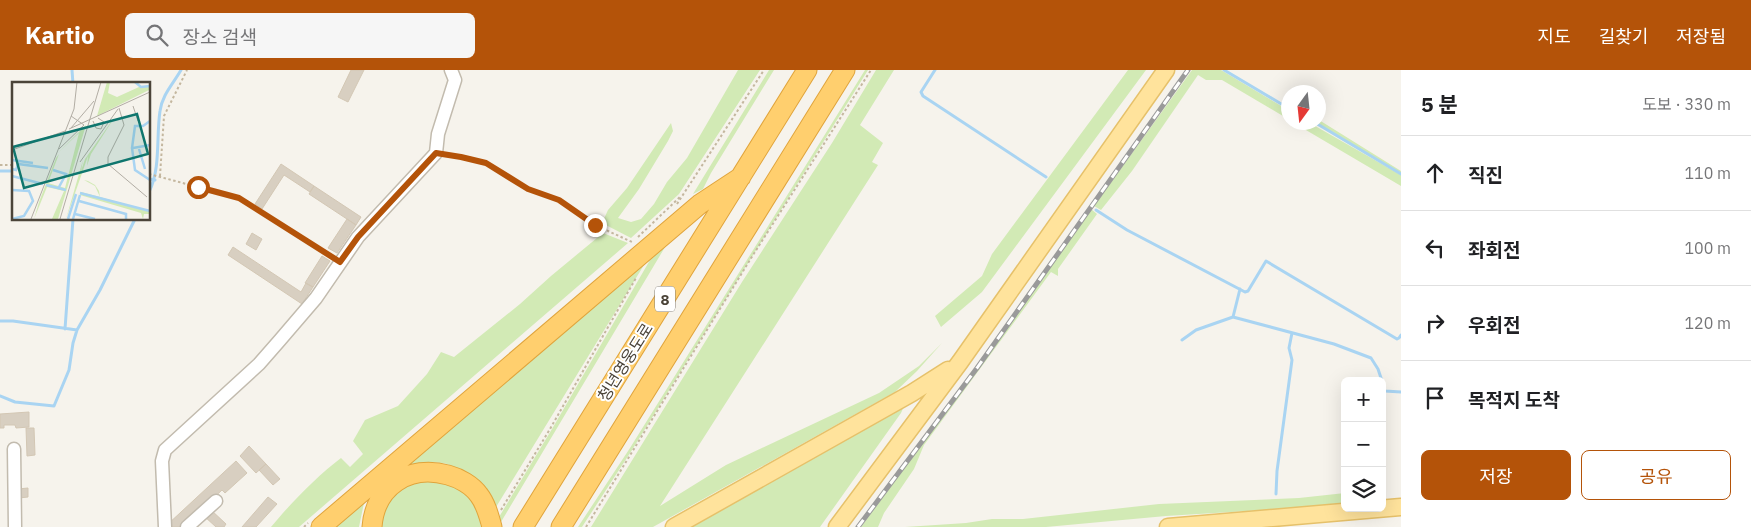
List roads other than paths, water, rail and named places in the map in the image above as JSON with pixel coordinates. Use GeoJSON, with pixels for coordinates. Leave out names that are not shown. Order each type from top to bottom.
{"type":"FeatureCollection","features":[{"type":"Feature","properties":{"kind":"highway","name":"청년영웅도로"},"geometry":{"type":"LineString","coordinates":[[523,527],[807,70]]}},
{"type":"Feature","properties":{"kind":"highway","name":"청년영웅도로"},"geometry":{"type":"LineString","coordinates":[[561,527],[845,70]]}},
{"type":"Feature","properties":{"kind":"highway"},"geometry":{"type":"LineString","coordinates":[[321,527],[700,204],[741,177]]}},
{"type":"Feature","properties":{"kind":"highway"},"geometry":{"type":"LineString","coordinates":[[372,527],[377,506],[392,484],[404,476],[420,472],[437,472],[467,483],[479,495],[488,511],[492,527]]}},
{"type":"Feature","properties":{"kind":"main road"},"geometry":{"type":"LineString","coordinates":[[837,527],[960,362],[1166,70]]}},
{"type":"Feature","properties":{"kind":"main road"},"geometry":{"type":"LineString","coordinates":[[674,527],[912,393],[960,362]]}},
{"type":"Feature","properties":{"kind":"main road"},"geometry":{"type":"LineString","coordinates":[[1168,527],[1401,507]]}},
{"type":"Feature","properties":{"kind":"street"},"geometry":{"type":"LineString","coordinates":[[164,527],[162,461],[165,450],[275,346],[306,311],[358,237],[436,153],[438,134],[455,80],[451,70]]}},
{"type":"Feature","properties":{"kind":"street"},"geometry":{"type":"LineString","coordinates":[[14,449],[15,527]]}},
{"type":"Feature","properties":{"kind":"street"},"geometry":{"type":"LineString","coordinates":[[187,527],[216,501]]}},
{"type":"Feature","properties":{"kind":"waterway"},"geometry":{"type":"LineString","coordinates":[[72,70],[73,82]]}},
{"type":"Feature","properties":{"kind":"waterway"},"geometry":{"type":"LineString","coordinates":[[150,190],[157,163],[161,105],[181,70]]}},
{"type":"Feature","properties":{"kind":"waterway"},"geometry":{"type":"LineString","coordinates":[[935,70],[921,92],[923,96],[1046,177]]}},
{"type":"Feature","properties":{"kind":"waterway"},"geometry":{"type":"LineString","coordinates":[[1224,70],[1281,104]]}},
{"type":"Feature","properties":{"kind":"waterway"},"geometry":{"type":"LineString","coordinates":[[1326,129],[1401,174]]}},
{"type":"Feature","properties":{"kind":"waterway"},"geometry":{"type":"LineString","coordinates":[[0,171],[12,171]]}},
{"type":"Feature","properties":{"kind":"waterway"},"geometry":{"type":"LineString","coordinates":[[150,179],[155,180]]}},
{"type":"Feature","properties":{"kind":"waterway"},"geometry":{"type":"LineString","coordinates":[[1096,210],[1127,230],[1245,292],[1248,291],[1266,261],[1397,339],[1401,335]]}},
{"type":"Feature","properties":{"kind":"waterway"},"geometry":{"type":"LineString","coordinates":[[65,329],[73,220]]}},
{"type":"Feature","properties":{"kind":"waterway"},"geometry":{"type":"LineString","coordinates":[[0,396],[15,402],[54,406],[69,370],[77,330],[100,290],[135,220]]}},
{"type":"Feature","properties":{"kind":"waterway"},"geometry":{"type":"LineString","coordinates":[[1240,289],[1233,317],[1334,344],[1371,358],[1381,377]]}},
{"type":"Feature","properties":{"kind":"waterway"},"geometry":{"type":"LineString","coordinates":[[1182,340],[1196,330],[1233,317]]}},
{"type":"Feature","properties":{"kind":"waterway"},"geometry":{"type":"LineString","coordinates":[[0,321],[13,321],[77,330]]}},
{"type":"Feature","properties":{"kind":"waterway"},"geometry":{"type":"LineString","coordinates":[[1276,494],[1277,471],[1292,360],[1289,348],[1292,333]]}},
{"type":"Feature","properties":{"kind":"waterway"},"geometry":{"type":"LineString","coordinates":[[1386,391],[1401,392]]}},
{"type":"Feature","properties":{"kind":"railway"},"geometry":{"type":"LineString","coordinates":[[858,527],[977,368],[1188,70]]}}]}
